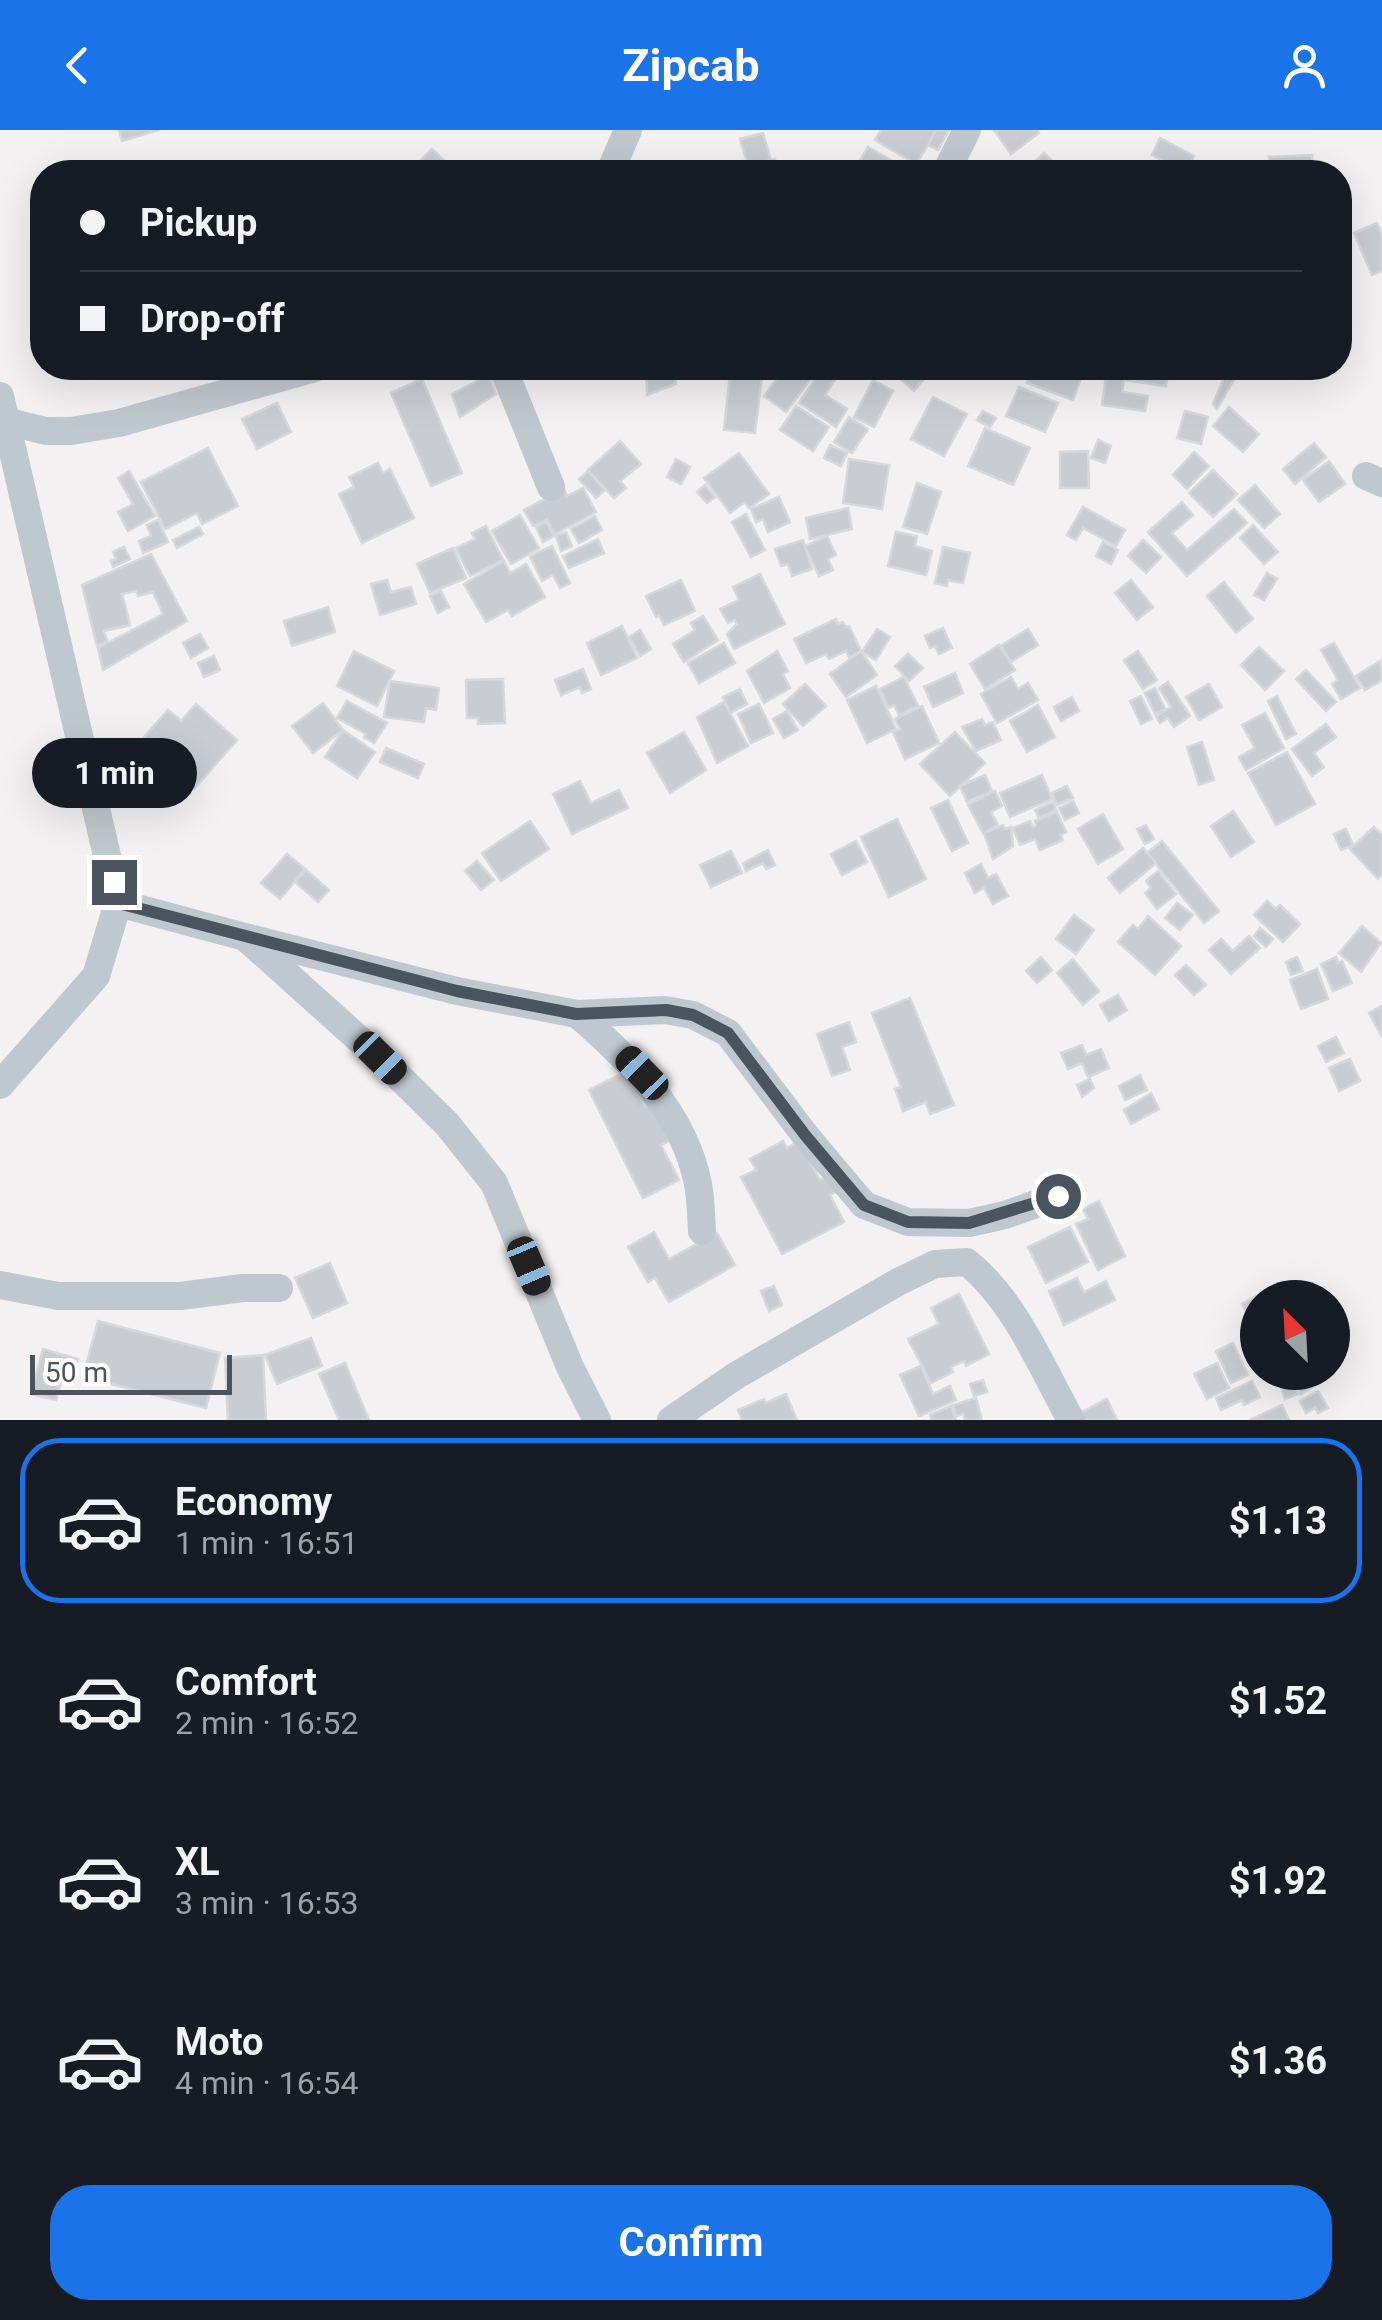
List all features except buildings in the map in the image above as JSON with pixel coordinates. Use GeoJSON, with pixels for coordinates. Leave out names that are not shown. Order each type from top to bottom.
{"type":"FeatureCollection","features":[{"type":"Feature","properties":{"kind":"street"},"geometry":{"type":"LineString","coordinates":[[615,160],[628,130]]}},
{"type":"Feature","properties":{"kind":"street"},"geometry":{"type":"LineString","coordinates":[[952,160],[967,130]]}},
{"type":"Feature","properties":{"kind":"street"},"geometry":{"type":"LineString","coordinates":[[3,408],[46,431],[71,431],[119,423],[272,380]]}},
{"type":"Feature","properties":{"kind":"street"},"geometry":{"type":"LineString","coordinates":[[508,380],[551,487]]}},
{"type":"Feature","properties":{"kind":"street"},"geometry":{"type":"LineString","coordinates":[[0,1085],[96,976],[118,903],[6,455],[3,408]]}},
{"type":"Feature","properties":{"kind":"street"},"geometry":{"type":"LineString","coordinates":[[118,903],[457,991],[576,1014],[666,1010],[693,1015],[728,1033],[864,1205],[908,1222],[969,1223],[1058,1196]]}},
{"type":"Feature","properties":{"kind":"street"},"geometry":{"type":"LineString","coordinates":[[245,936],[420,1098],[494,1184],[570,1367],[597,1420]]}},
{"type":"Feature","properties":{"kind":"street"},"geometry":{"type":"LineString","coordinates":[[576,1014],[632,1063],[663,1104],[698,1181],[702,1231]]}},
{"type":"Feature","properties":{"kind":"street"},"geometry":{"type":"LineString","coordinates":[[671,1420],[737,1375],[898,1282],[936,1264],[967,1262],[988,1279],[1019,1326],[1071,1420]]}},
{"type":"Feature","properties":{"kind":"street"},"geometry":{"type":"LineString","coordinates":[[0,1285],[58,1296],[180,1296],[279,1288]]}},
{"type":"Feature","properties":{"kind":"route"},"geometry":{"type":"LineString","coordinates":[[114,882],[118,903],[457,991],[576,1014],[666,1010],[693,1015],[728,1033],[864,1205],[908,1222],[969,1223],[1058,1196]]}}]}
